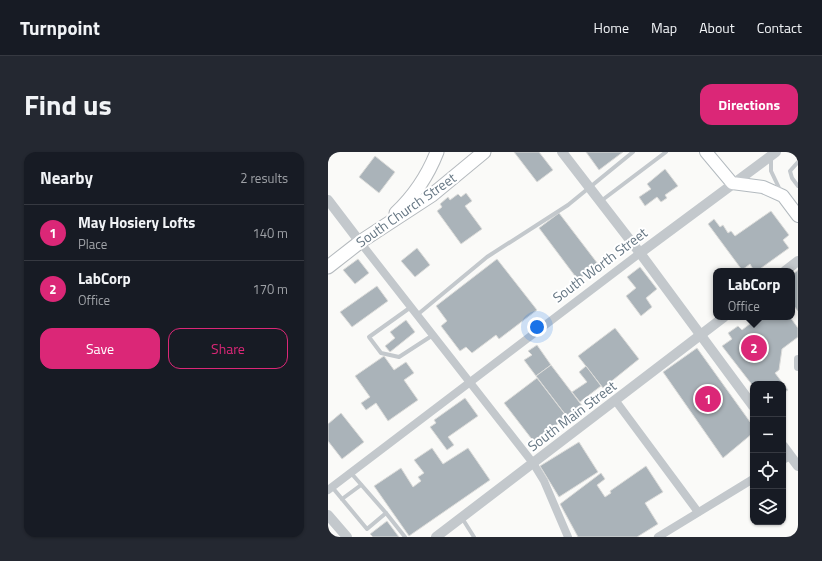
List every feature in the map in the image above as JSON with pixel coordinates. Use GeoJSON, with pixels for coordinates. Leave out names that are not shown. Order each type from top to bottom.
{"type":"FeatureCollection","features":[{"type":"Feature","properties":{"kind":"main road"},"geometry":{"type":"LineString","coordinates":[[360,242],[385,223],[403,206],[421,184],[432,166],[436,152]]}},
{"type":"Feature","properties":{"kind":"main road","name":"South Church Street"},"geometry":{"type":"LineString","coordinates":[[328,267],[360,242],[432,195],[484,152]]}},
{"type":"Feature","properties":{"kind":"main road"},"geometry":{"type":"LineString","coordinates":[[706,152],[732,183],[763,187],[783,196],[798,216]]}},
{"type":"Feature","properties":{"kind":"street"},"geometry":{"type":"LineString","coordinates":[[562,152],[701,334],[750,402]]}},
{"type":"Feature","properties":{"kind":"street","name":"South Worth Street"},"geometry":{"type":"LineString","coordinates":[[330,488],[732,183],[773,154]]}},
{"type":"Feature","properties":{"kind":"street"},"geometry":{"type":"LineString","coordinates":[[328,200],[533,464],[544,481],[568,537]]}},
{"type":"Feature","properties":{"kind":"street"},"geometry":{"type":"LineString","coordinates":[[789,268],[798,261]]}},
{"type":"Feature","properties":{"kind":"street","name":"South Main Street"},"geometry":{"type":"LineString","coordinates":[[436,537],[720,320]]}},
{"type":"Feature","properties":{"kind":"street"},"geometry":{"type":"LineString","coordinates":[[798,359],[798,366]]}},
{"type":"Feature","properties":{"kind":"street"},"geometry":{"type":"LineString","coordinates":[[615,400],[698,512]]}},
{"type":"Feature","properties":{"kind":"street"},"geometry":{"type":"LineString","coordinates":[[787,458],[798,466]]}},
{"type":"Feature","properties":{"kind":"street"},"geometry":{"type":"LineString","coordinates":[[658,537],[750,481]]}},
{"type":"Feature","properties":{"kind":"street"},"geometry":{"type":"LineString","coordinates":[[328,515],[347,537]]}},
{"type":"Feature","properties":{"kind":"lane"},"geometry":{"type":"LineString","coordinates":[[417,315],[487,257],[568,205],[633,152]]}},
{"type":"Feature","properties":{"kind":"lane"},"geometry":{"type":"LineString","coordinates":[[601,202],[666,152]]}},
{"type":"Feature","properties":{"kind":"lane"},"geometry":{"type":"LineString","coordinates":[[773,154],[771,171],[783,196]]}},
{"type":"Feature","properties":{"kind":"lane"},"geometry":{"type":"LineString","coordinates":[[798,162],[790,171],[792,178],[798,186]]}},
{"type":"Feature","properties":{"kind":"lane"},"geometry":{"type":"LineString","coordinates":[[411,307],[369,337],[381,353],[399,357],[433,335]]}},
{"type":"Feature","properties":{"kind":"lane"},"geometry":{"type":"LineString","coordinates":[[351,472],[405,537]]}},
{"type":"Feature","properties":{"kind":"lane"},"geometry":{"type":"LineString","coordinates":[[342,499],[361,484]]}},
{"type":"Feature","properties":{"kind":"lane"},"geometry":{"type":"LineString","coordinates":[[330,488],[342,499],[367,529],[386,514]]}},
{"type":"Feature","properties":{"kind":"lane"},"geometry":{"type":"LineString","coordinates":[[462,517],[474,537]]}},
{"type":"Feature","properties":{"kind":"building"},"geometry":{"type":"Polygon","coordinates":[[[514,152],[539,152],[553,170],[537,182],[514,152]]]}},
{"type":"Feature","properties":{"kind":"building"},"geometry":{"type":"Polygon","coordinates":[[[586,152],[623,152],[599,170],[586,152]]]}},
{"type":"Feature","properties":{"kind":"building"},"geometry":{"type":"Polygon","coordinates":[[[375,156],[395,172],[379,193],[359,177],[375,156]]]}},
{"type":"Feature","properties":{"kind":"building"},"geometry":{"type":"Polygon","coordinates":[[[665,169],[678,186],[665,195],[667,198],[661,202],[657,197],[645,206],[639,197],[651,189],[647,184],[665,169]]]}},
{"type":"Feature","properties":{"kind":"building"},"geometry":{"type":"Polygon","coordinates":[[[466,193],[472,201],[465,206],[482,229],[461,244],[437,211],[442,207],[440,204],[448,197],[450,200],[458,194],[461,197],[466,193]]]}},
{"type":"Feature","properties":{"kind":"building"},"geometry":{"type":"Polygon","coordinates":[[[771,211],[789,235],[783,240],[789,248],[761,268],[752,268],[750,264],[745,268],[741,268],[708,224],[714,219],[720,227],[723,225],[728,233],[731,231],[735,236],[771,211]]]}},
{"type":"Feature","properties":{"kind":"building"},"geometry":{"type":"Polygon","coordinates":[[[559,213],[598,264],[578,280],[539,228],[559,213]]]}},
{"type":"Feature","properties":{"kind":"building"},"geometry":{"type":"Polygon","coordinates":[[[417,248],[430,265],[415,277],[401,261],[417,248]]]}},
{"type":"Feature","properties":{"kind":"building"},"geometry":{"type":"Polygon","coordinates":[[[358,259],[369,273],[355,284],[343,270],[358,259]]]}},
{"type":"Feature","properties":{"kind":"building"},"geometry":{"type":"Polygon","coordinates":[[[497,259],[537,310],[499,339],[496,335],[472,353],[466,347],[460,351],[441,326],[447,321],[436,306],[497,259]]]}},
{"type":"Feature","properties":{"kind":"building"},"geometry":{"type":"Polygon","coordinates":[[[640,267],[657,289],[646,298],[652,307],[641,316],[626,296],[636,288],[627,277],[640,267]]]}},
{"type":"Feature","properties":{"kind":"building"},"geometry":{"type":"Polygon","coordinates":[[[798,270],[798,311],[795,308],[795,272],[798,270]]]}},
{"type":"Feature","properties":{"kind":"building"},"geometry":{"type":"Polygon","coordinates":[[[377,286],[388,301],[352,327],[340,312],[377,286]]]}},
{"type":"Feature","properties":{"kind":"building"},"geometry":{"type":"Polygon","coordinates":[[[406,320],[415,332],[390,352],[385,346],[395,338],[390,332],[406,320]]]}},
{"type":"Feature","properties":{"kind":"building"},"geometry":{"type":"Polygon","coordinates":[[[755,320],[792,320],[798,328],[798,337],[782,349],[779,370],[775,373],[781,381],[750,382],[722,346],[732,339],[728,333],[738,326],[742,330],[755,320]]]}},
{"type":"Feature","properties":{"kind":"building"},"geometry":{"type":"Polygon","coordinates":[[[615,328],[639,359],[603,388],[578,356],[615,328]]]}},
{"type":"Feature","properties":{"kind":"building"},"geometry":{"type":"Polygon","coordinates":[[[537,345],[551,365],[536,376],[524,360],[532,355],[528,351],[537,345]]]}},
{"type":"Feature","properties":{"kind":"building"},"geometry":{"type":"Polygon","coordinates":[[[697,348],[750,422],[750,436],[723,458],[663,372],[697,348]]]}},
{"type":"Feature","properties":{"kind":"building"},"geometry":{"type":"Polygon","coordinates":[[[384,356],[394,370],[406,362],[414,373],[404,380],[418,400],[388,421],[376,403],[366,410],[361,403],[370,397],[355,376],[384,356]]]}},
{"type":"Feature","properties":{"kind":"building"},"geometry":{"type":"Polygon","coordinates":[[[551,365],[583,407],[568,418],[536,376],[551,365]]]}},
{"type":"Feature","properties":{"kind":"building"},"geometry":{"type":"Polygon","coordinates":[[[586,366],[601,386],[580,402],[572,392],[587,382],[579,372],[586,366]]]}},
{"type":"Feature","properties":{"kind":"building"},"geometry":{"type":"Polygon","coordinates":[[[537,378],[567,417],[534,442],[504,403],[537,378]]]}},
{"type":"Feature","properties":{"kind":"building"},"geometry":{"type":"Polygon","coordinates":[[[465,398],[478,416],[448,437],[454,445],[447,450],[430,427],[436,423],[434,420],[465,398]]]}},
{"type":"Feature","properties":{"kind":"building"},"geometry":{"type":"Polygon","coordinates":[[[341,413],[364,442],[342,459],[328,441],[328,424],[341,413]]]}},
{"type":"Feature","properties":{"kind":"building"},"geometry":{"type":"Polygon","coordinates":[[[579,442],[598,472],[559,497],[540,466],[579,442]]]}},
{"type":"Feature","properties":{"kind":"building"},"geometry":{"type":"Polygon","coordinates":[[[432,448],[443,464],[468,448],[490,480],[409,536],[374,486],[401,468],[413,487],[421,481],[418,477],[424,473],[414,460],[432,448]]]}},
{"type":"Feature","properties":{"kind":"building"},"geometry":{"type":"Polygon","coordinates":[[[646,466],[663,492],[645,503],[658,524],[637,537],[578,537],[560,504],[601,473],[605,479],[597,485],[605,497],[611,493],[610,491],[646,466]]]}},
{"type":"Feature","properties":{"kind":"building"},"geometry":{"type":"Polygon","coordinates":[[[387,521],[399,537],[373,537],[370,534],[387,521]]]}},
{"type":"Feature","properties":{"kind":"place","name":"LabCorp"},"geometry":{"type":"Point","coordinates":[754,348]}},
{"type":"Feature","properties":{"kind":"place","name":"May Hosiery Lofts"},"geometry":{"type":"Point","coordinates":[708,399]}}]}
